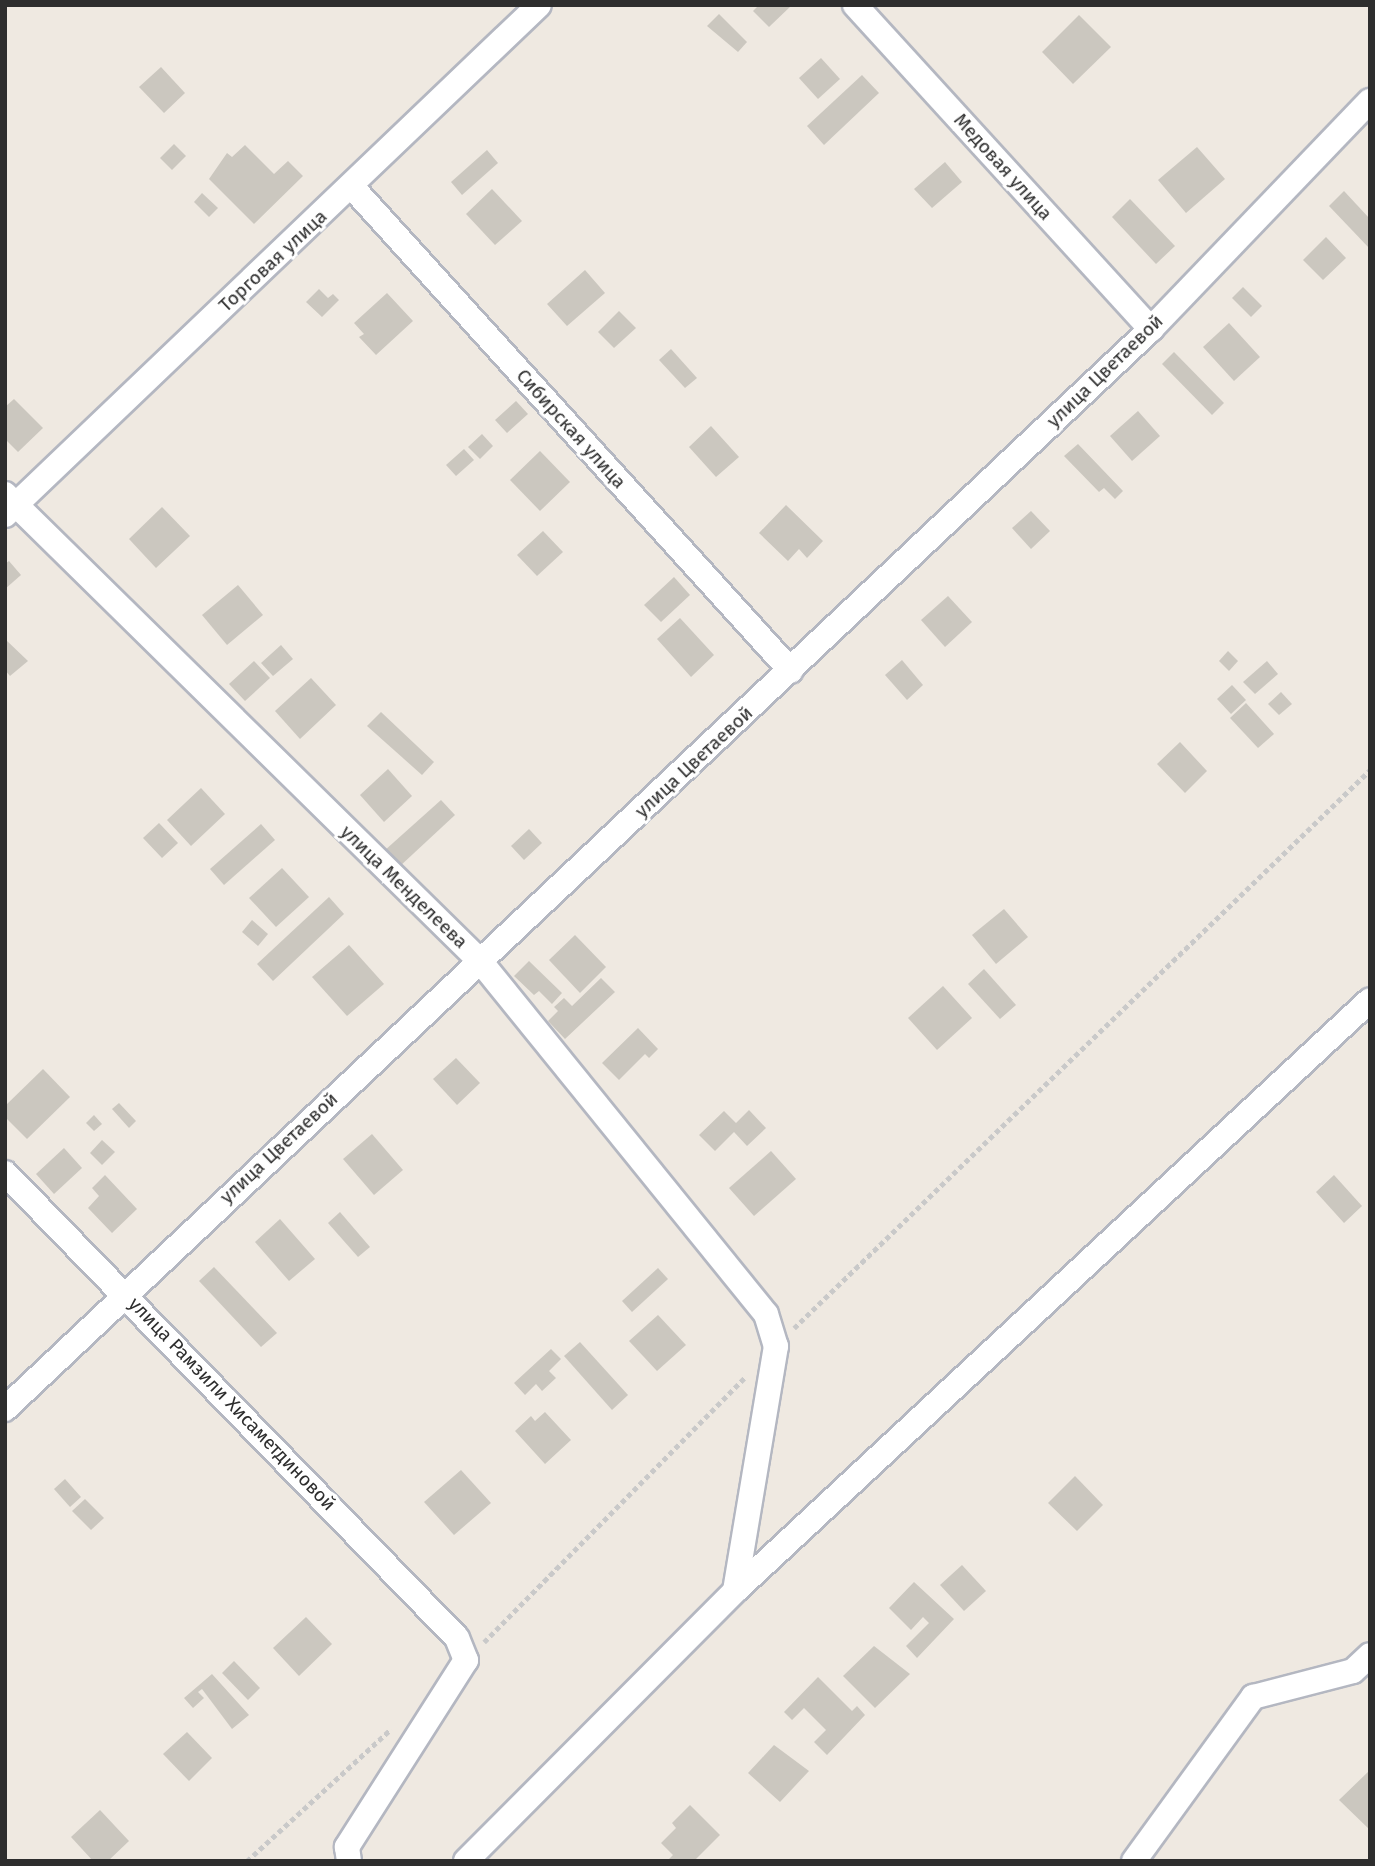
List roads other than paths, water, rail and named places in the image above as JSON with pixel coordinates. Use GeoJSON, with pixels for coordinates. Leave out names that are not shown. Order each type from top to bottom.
{"type":"FeatureCollection","features":[{"type":"Feature","properties":{"kind":"street","name":"Торговая улица"},"geometry":{"type":"LineString","coordinates":[[9,505],[352,187],[540,5]]}},
{"type":"Feature","properties":{"kind":"street","name":"Медовая улица"},"geometry":{"type":"LineString","coordinates":[[855,5],[1151,329]]}},
{"type":"Feature","properties":{"kind":"street","name":"улица Цветаевой"},"geometry":{"type":"LineString","coordinates":[[5,1409],[124,1292],[791,671],[1151,329],[1370,101]]}},
{"type":"Feature","properties":{"kind":"street","name":"Сибирская улица"},"geometry":{"type":"LineString","coordinates":[[352,187],[791,671]]}},
{"type":"Feature","properties":{"kind":"street","name":"улица Менделеева"},"geometry":{"type":"LineString","coordinates":[[9,505],[480,961],[765,1314],[776,1346],[735,1591]]}},
{"type":"Feature","properties":{"kind":"street"},"geometry":{"type":"LineString","coordinates":[[466,1861],[735,1591],[1370,1000]]}},
{"type":"Feature","properties":{"kind":"street","name":"улица Рамзили Хисаметдиновой"},"geometry":{"type":"LineString","coordinates":[[5,1173],[124,1292],[461,1649],[346,1847],[349,1861]]}},
{"type":"Feature","properties":{"kind":"street"},"geometry":{"type":"LineString","coordinates":[[1135,1861],[1253,1697],[1353,1671],[1370,1655]]}}]}
